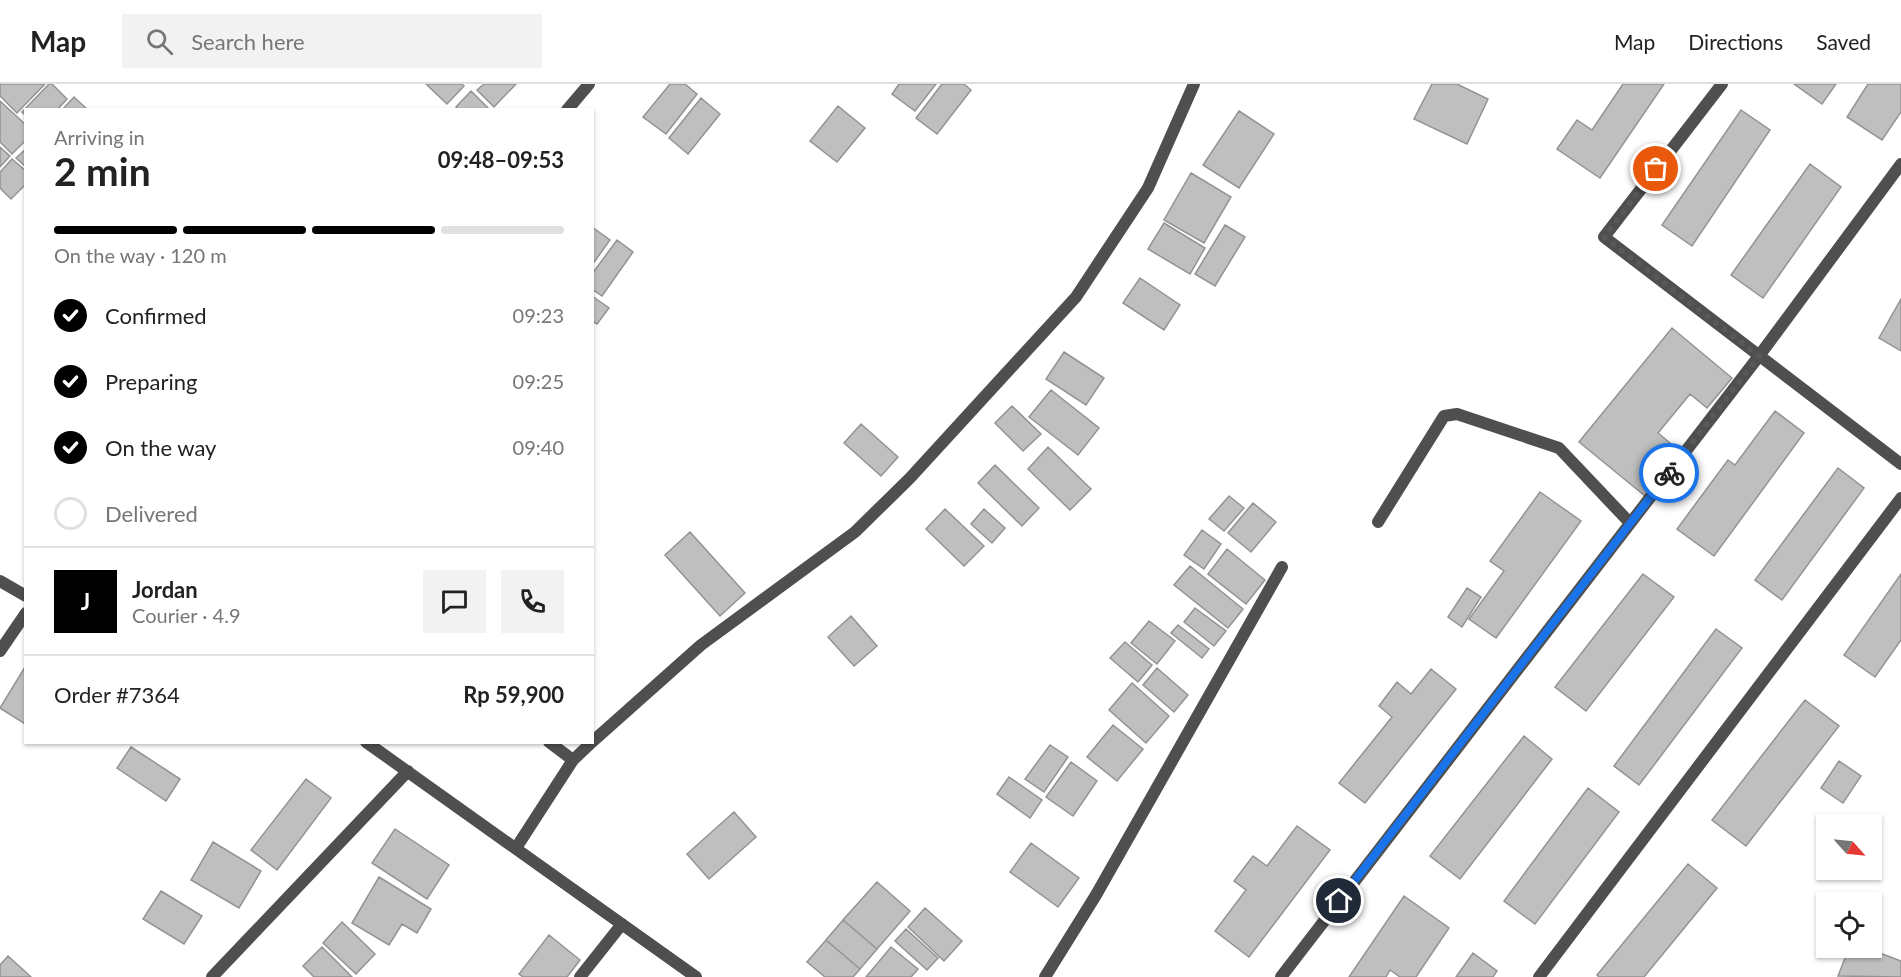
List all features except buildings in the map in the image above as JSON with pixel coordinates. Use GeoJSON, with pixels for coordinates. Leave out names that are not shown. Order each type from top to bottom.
{"type":"FeatureCollection","features":[{"type":"Feature","properties":{"kind":"street"},"geometry":{"type":"LineString","coordinates":[[569,108],[589,84]]}},
{"type":"Feature","properties":{"kind":"street"},"geometry":{"type":"LineString","coordinates":[[594,740],[701,645],[855,532],[910,478],[1068,306],[1148,188],[1194,84]]}},
{"type":"Feature","properties":{"kind":"street"},"geometry":{"type":"LineString","coordinates":[[1722,84],[1604,237],[1901,465]]}},
{"type":"Feature","properties":{"kind":"street"},"geometry":{"type":"LineString","coordinates":[[1281,977],[1759,356],[1900,167]]}},
{"type":"Feature","properties":{"kind":"street"},"geometry":{"type":"LineString","coordinates":[[1378,522],[1444,416],[1457,414],[1559,448],[1630,524]]}},
{"type":"Feature","properties":{"kind":"street"},"geometry":{"type":"LineString","coordinates":[[1539,977],[1901,498]]}},
{"type":"Feature","properties":{"kind":"street"},"geometry":{"type":"LineString","coordinates":[[1045,977],[1096,894],[1282,567]]}},
{"type":"Feature","properties":{"kind":"street"},"geometry":{"type":"LineString","coordinates":[[0,581],[24,595]]}},
{"type":"Feature","properties":{"kind":"street"},"geometry":{"type":"LineString","coordinates":[[0,651],[24,617]]}},
{"type":"Feature","properties":{"kind":"street"},"geometry":{"type":"LineString","coordinates":[[369,744],[696,977]]}},
{"type":"Feature","properties":{"kind":"street"},"geometry":{"type":"LineString","coordinates":[[552,744],[573,760]]}},
{"type":"Feature","properties":{"kind":"street"},"geometry":{"type":"LineString","coordinates":[[516,848],[573,760],[590,744]]}},
{"type":"Feature","properties":{"kind":"street"},"geometry":{"type":"LineString","coordinates":[[212,977],[408,771]]}},
{"type":"Feature","properties":{"kind":"street"},"geometry":{"type":"LineString","coordinates":[[580,977],[622,924]]}},
{"type":"Feature","properties":{"kind":"way so far"},"geometry":{"type":"LineString","coordinates":[[1656,169],[1604,237],[1759,356],[1669,473]]}},
{"type":"Feature","properties":{"kind":"route"},"geometry":{"type":"LineString","coordinates":[[1339,901],[1669,473]]}}]}
